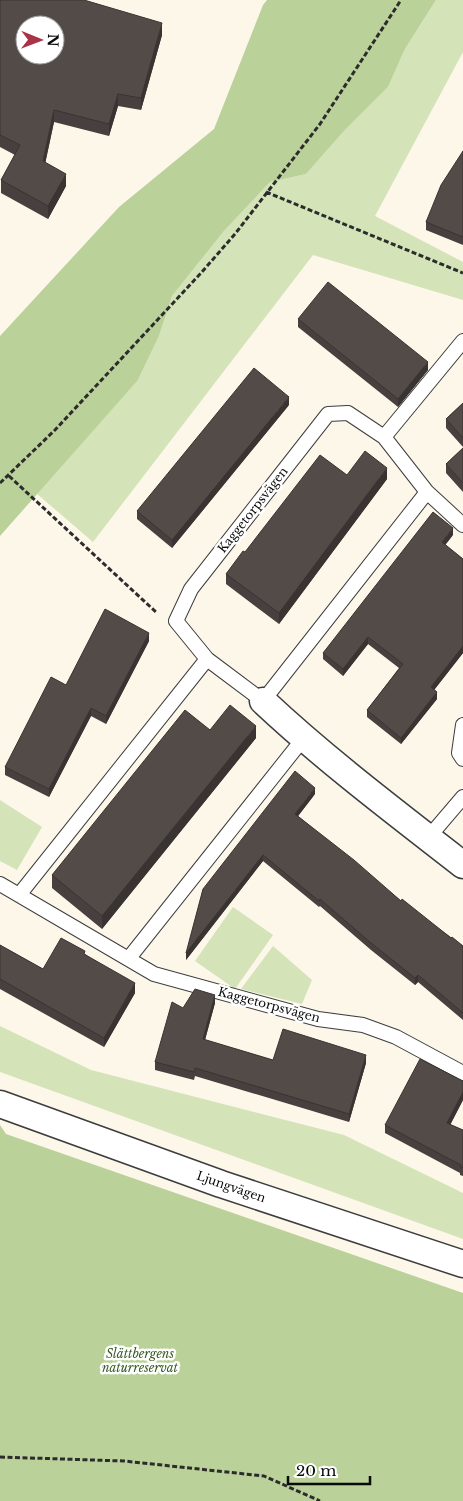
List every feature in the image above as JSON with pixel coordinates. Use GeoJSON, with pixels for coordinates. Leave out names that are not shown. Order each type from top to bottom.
{"type":"FeatureCollection","features":[{"type":"Feature","properties":{"kind":"street"},"geometry":{"type":"LineString","coordinates":[[263,702],[345,773],[463,865]]}},
{"type":"Feature","properties":{"kind":"street","name":"Ljungvägen"},"geometry":{"type":"LineString","coordinates":[[0,1104],[221,1184],[463,1264]]}},
{"type":"Feature","properties":{"kind":"lane"},"geometry":{"type":"LineString","coordinates":[[384,437],[463,341]]}},
{"type":"Feature","properties":{"kind":"lane","name":"Kaggetorpsvägen"},"geometry":{"type":"LineString","coordinates":[[176,621],[191,589],[328,414],[348,413],[384,437],[427,492],[463,525]]}},
{"type":"Feature","properties":{"kind":"lane"},"geometry":{"type":"LineString","coordinates":[[176,621],[207,659],[263,702],[427,492]]}},
{"type":"Feature","properties":{"kind":"lane"},"geometry":{"type":"LineString","coordinates":[[19,895],[207,659]]}},
{"type":"Feature","properties":{"kind":"lane"},"geometry":{"type":"LineString","coordinates":[[463,725],[460,753],[463,759]]}},
{"type":"Feature","properties":{"kind":"lane"},"geometry":{"type":"LineString","coordinates":[[129,958],[303,738]]}},
{"type":"Feature","properties":{"kind":"lane"},"geometry":{"type":"LineString","coordinates":[[428,838],[463,797]]}},
{"type":"Feature","properties":{"kind":"lane","name":"Kaggetorpsvägen"},"geometry":{"type":"LineString","coordinates":[[0,884],[154,974],[318,1019],[363,1025],[396,1037],[463,1073]]}},
{"type":"Feature","properties":{"kind":"path"},"geometry":{"type":"LineString","coordinates":[[0,483],[55,430],[235,234],[320,124],[401,0]]}},
{"type":"Feature","properties":{"kind":"path"},"geometry":{"type":"LineString","coordinates":[[266,192],[463,273]]}},
{"type":"Feature","properties":{"kind":"path"},"geometry":{"type":"LineString","coordinates":[[9,476],[160,616],[176,621]]}},
{"type":"Feature","properties":{"kind":"path"},"geometry":{"type":"LineString","coordinates":[[0,1457],[124,1461],[264,1476],[320,1501]]}},
{"type":"Feature","properties":{"kind":"green space"},"geometry":{"type":"Polygon","coordinates":[[[267,0],[436,0],[405,49],[388,87],[345,130],[306,174],[270,182],[224,231],[172,296],[159,336],[138,380],[0,536],[0,336],[119,207],[214,129],[263,5],[267,0]]]}},
{"type":"Feature","properties":{"kind":"green space"},"geometry":{"type":"Polygon","coordinates":[[[436,0],[463,0],[463,52],[375,216],[463,262],[463,300],[313,255],[93,542],[36,493],[138,380],[159,336],[172,296],[224,231],[270,182],[306,174],[345,130],[388,87],[405,49],[436,0]]]}},
{"type":"Feature","properties":{"kind":"green space"},"geometry":{"type":"Polygon","coordinates":[[[0,800],[42,827],[17,870],[0,861],[0,800]]]}},
{"type":"Feature","properties":{"kind":"green space"},"geometry":{"type":"Polygon","coordinates":[[[233,907],[273,935],[235,989],[195,961],[233,907]]]}},
{"type":"Feature","properties":{"kind":"green space"},"geometry":{"type":"Polygon","coordinates":[[[273,946],[312,980],[302,1004],[241,989],[273,946]]]}},
{"type":"Feature","properties":{"kind":"green space"},"geometry":{"type":"Polygon","coordinates":[[[0,1026],[91,1070],[344,1135],[463,1193],[463,1239],[0,1072],[0,1026]]]}},
{"type":"Feature","properties":{"kind":"green space","name":"Slättbergens naturreservat"},"geometry":{"type":"Polygon","coordinates":[[[0,1125],[6,1134],[463,1293],[463,1501],[0,1501],[0,1125]]]}},
{"type":"Feature","properties":{"kind":"building"},"geometry":{"type":"Polygon","coordinates":[[[0,0],[84,0],[162,23],[141,98],[118,94],[109,124],[54,110],[43,161],[66,174],[48,206],[1,180],[20,145],[0,135],[0,0]]]}},
{"type":"Feature","properties":{"kind":"building"},"geometry":{"type":"Polygon","coordinates":[[[463,151],[463,237],[426,222],[441,185],[463,151]]]}},
{"type":"Feature","properties":{"kind":"building"},"geometry":{"type":"Polygon","coordinates":[[[328,282],[428,362],[398,399],[298,319],[328,282]]]}},
{"type":"Feature","properties":{"kind":"building"},"geometry":{"type":"Polygon","coordinates":[[[254,368],[289,397],[172,540],[137,511],[254,368]]]}},
{"type":"Feature","properties":{"kind":"building"},"geometry":{"type":"Polygon","coordinates":[[[463,403],[463,438],[446,419],[463,403]]]}},
{"type":"Feature","properties":{"kind":"building"},"geometry":{"type":"Polygon","coordinates":[[[463,448],[463,483],[446,464],[463,448]]]}},
{"type":"Feature","properties":{"kind":"building"},"geometry":{"type":"Polygon","coordinates":[[[365,451],[387,468],[279,613],[226,574],[320,455],[347,475],[365,451]]]}},
{"type":"Feature","properties":{"kind":"building"},"geometry":{"type":"Polygon","coordinates":[[[433,512],[453,528],[442,542],[463,559],[463,646],[431,687],[437,692],[401,738],[367,710],[403,664],[368,637],[343,669],[323,653],[433,512]]]}},
{"type":"Feature","properties":{"kind":"building"},"geometry":{"type":"Polygon","coordinates":[[[105,609],[149,633],[106,716],[91,708],[49,789],[5,767],[51,677],[66,685],[105,609]]]}},
{"type":"Feature","properties":{"kind":"building"},"geometry":{"type":"Polygon","coordinates":[[[230,705],[256,726],[102,916],[52,875],[185,710],[210,730],[230,705]]]}},
{"type":"Feature","properties":{"kind":"building"},"geometry":{"type":"Polygon","coordinates":[[[295,771],[315,788],[295,814],[354,860],[401,901],[402,899],[463,946],[463,1013],[418,975],[415,978],[320,899],[319,901],[263,855],[186,953],[203,889],[295,771]]]}},
{"type":"Feature","properties":{"kind":"building"},"geometry":{"type":"Polygon","coordinates":[[[61,938],[85,951],[84,954],[135,983],[104,1038],[0,979],[0,945],[43,969],[61,938]]]}},
{"type":"Feature","properties":{"kind":"building"},"geometry":{"type":"Polygon","coordinates":[[[195,989],[215,995],[203,1039],[273,1060],[283,1029],[366,1055],[349,1114],[195,1068],[194,1072],[155,1062],[172,1002],[183,1008],[195,989]]]}},
{"type":"Feature","properties":{"kind":"building"},"geometry":{"type":"Polygon","coordinates":[[[420,1059],[463,1081],[463,1092],[447,1123],[463,1130],[463,1168],[460,1167],[461,1165],[385,1125],[420,1059]]]}}]}
